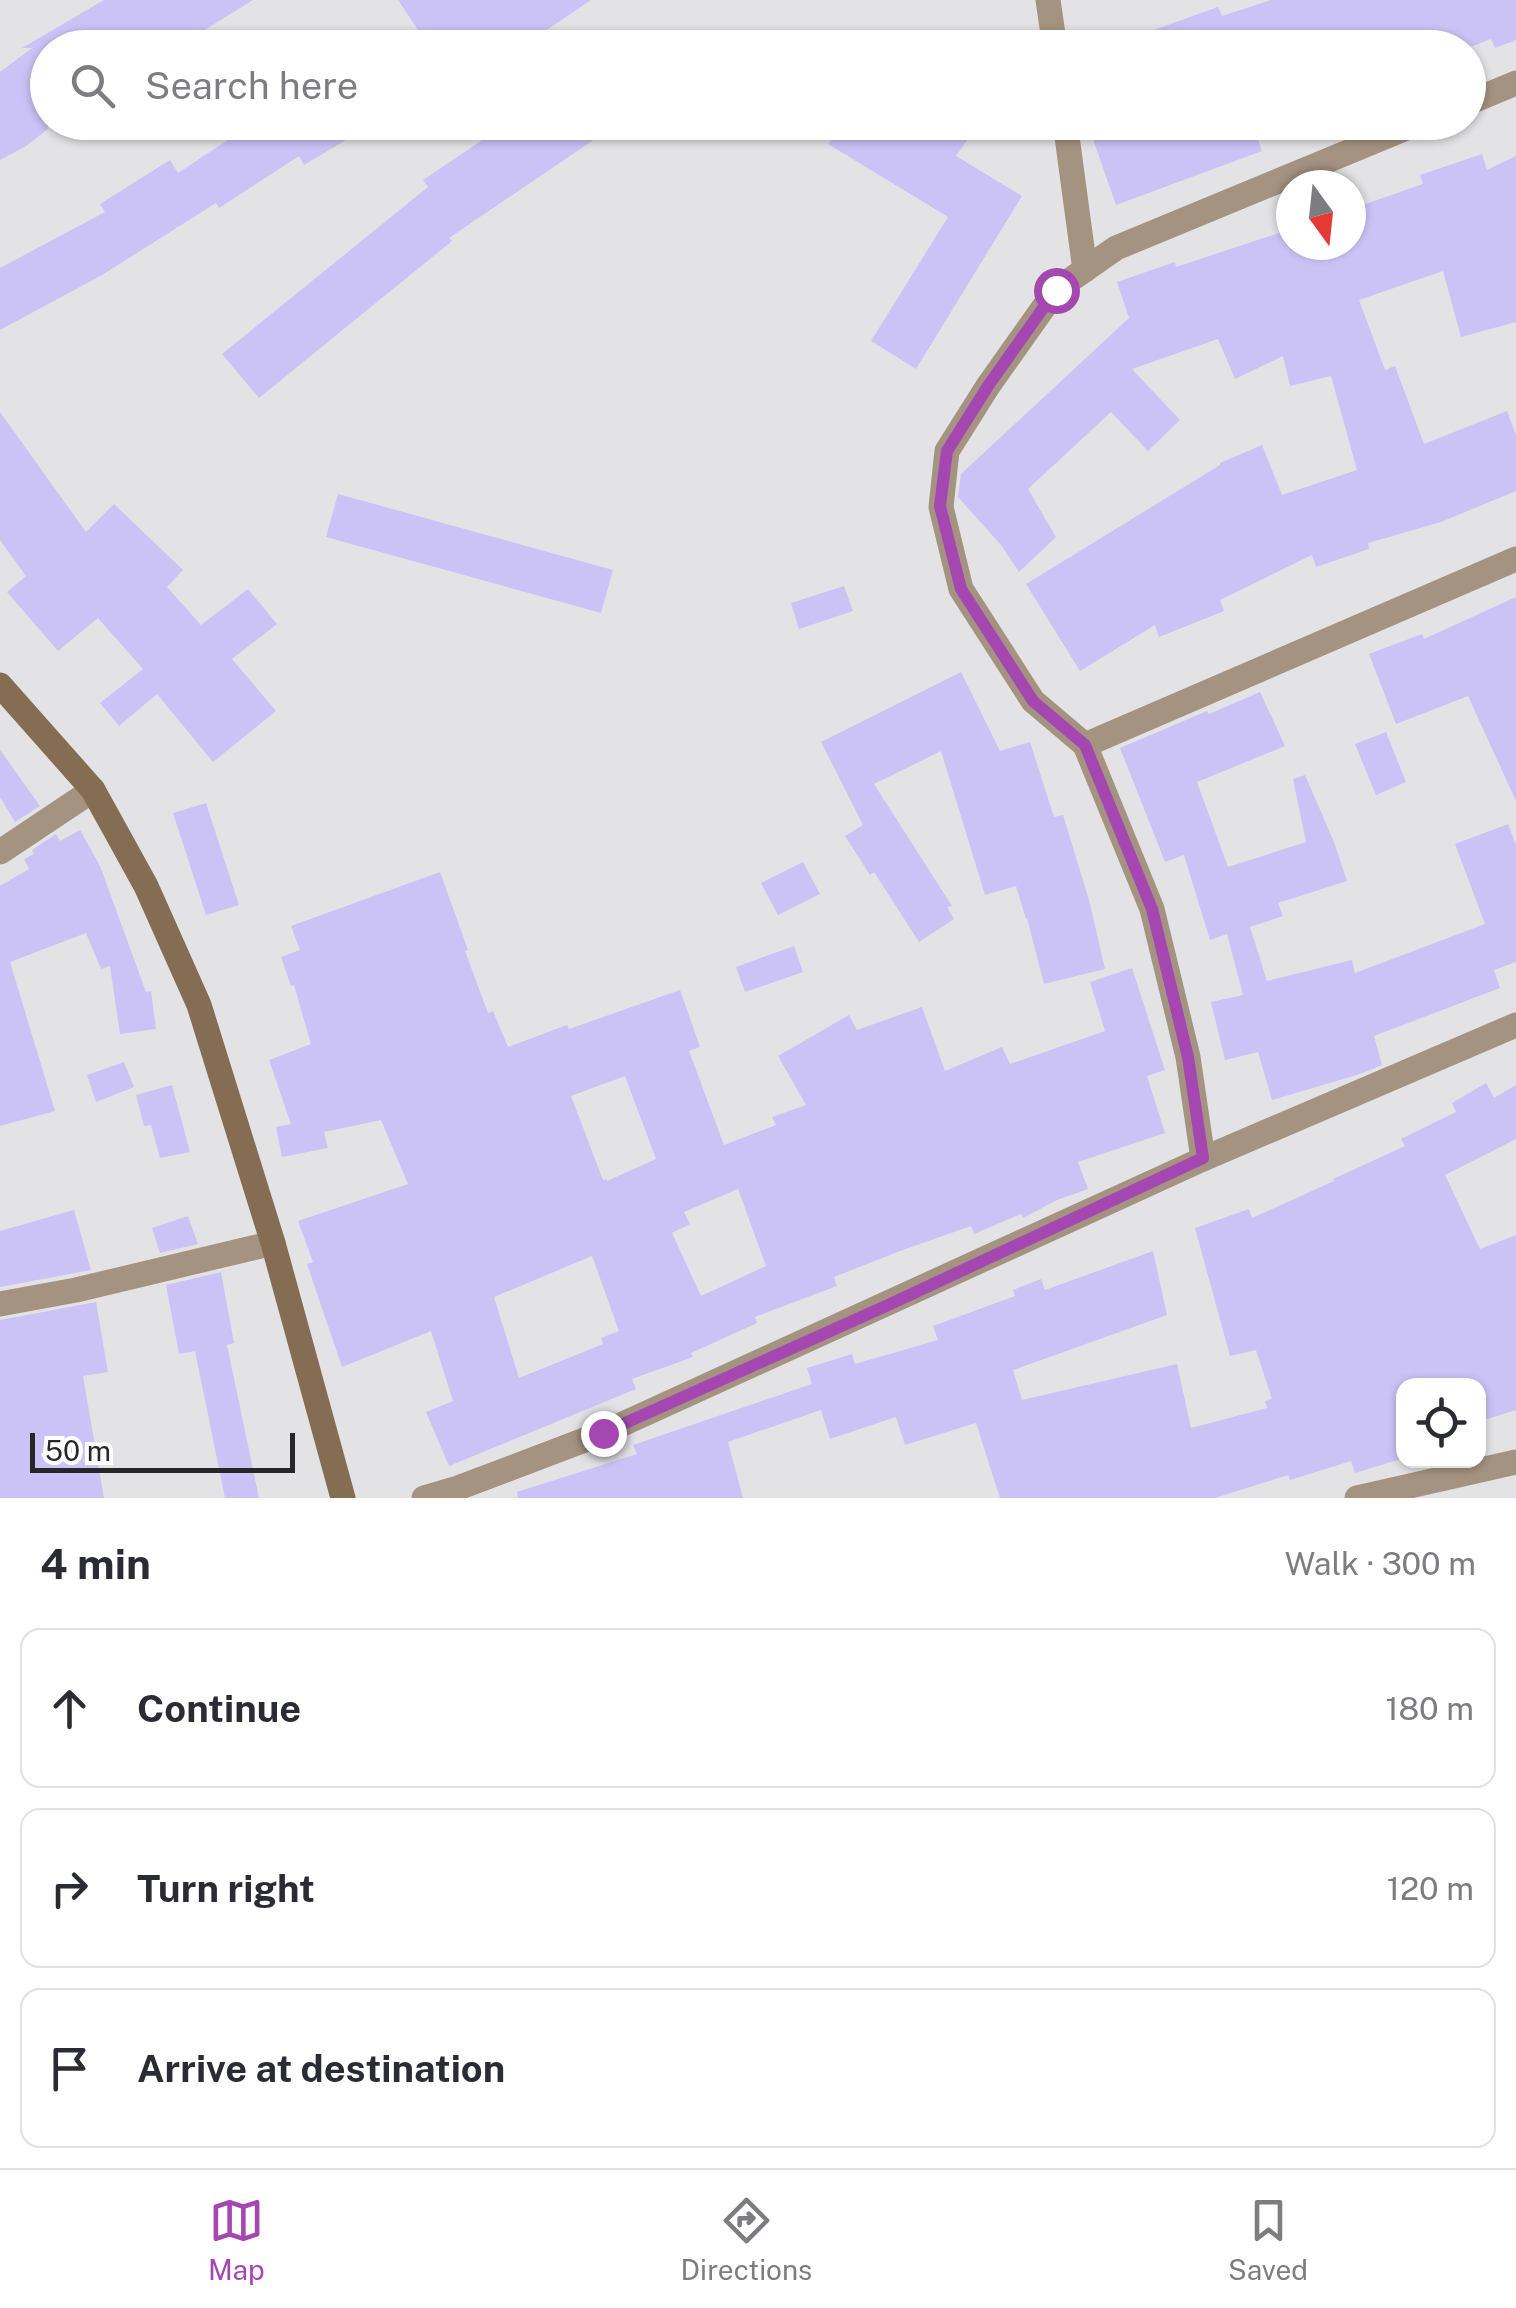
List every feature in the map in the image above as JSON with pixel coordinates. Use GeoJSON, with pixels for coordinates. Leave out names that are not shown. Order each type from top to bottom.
{"type":"FeatureCollection","features":[{"type":"Feature","properties":{"kind":"main road"},"geometry":{"type":"LineString","coordinates":[[0,684],[93,790],[146,886],[199,1005],[274,1243],[343,1498]]}},
{"type":"Feature","properties":{"kind":"street"},"geometry":{"type":"LineString","coordinates":[[1048,0],[1052,30]]}},
{"type":"Feature","properties":{"kind":"street"},"geometry":{"type":"LineString","coordinates":[[1486,96],[1516,83]]}},
{"type":"Feature","properties":{"kind":"street"},"geometry":{"type":"LineString","coordinates":[[1067,140],[1085,270]]}},
{"type":"Feature","properties":{"kind":"street"},"geometry":{"type":"LineString","coordinates":[[1203,1158],[1188,1057],[1152,909],[1085,745],[1033,701],[961,589],[940,506],[947,451],[1056,290],[1116,248],[1377,140]]}},
{"type":"Feature","properties":{"kind":"street"},"geometry":{"type":"LineString","coordinates":[[1085,745],[1516,560]]}},
{"type":"Feature","properties":{"kind":"street"},"geometry":{"type":"LineString","coordinates":[[0,852],[93,790]]}},
{"type":"Feature","properties":{"kind":"street"},"geometry":{"type":"LineString","coordinates":[[424,1498],[603,1433],[1203,1158],[1516,1026]]}},
{"type":"Feature","properties":{"kind":"street"},"geometry":{"type":"LineString","coordinates":[[0,1304],[274,1243]]}},
{"type":"Feature","properties":{"kind":"street"},"geometry":{"type":"LineString","coordinates":[[1357,1498],[1516,1462]]}},
{"type":"Feature","properties":{"kind":"building"},"geometry":{"type":"Polygon","coordinates":[[[104,0],[253,0],[204,30],[53,30],[104,0]]]}},
{"type":"Feature","properties":{"kind":"building"},"geometry":{"type":"Polygon","coordinates":[[[398,0],[591,0],[547,30],[418,30],[398,0]]]}},
{"type":"Feature","properties":{"kind":"building"},"geometry":{"type":"Polygon","coordinates":[[[1271,0],[1516,0],[1516,40],[1495,48],[1491,39],[1486,41],[1486,30],[1153,30],[1218,7],[1222,16],[1271,0]]]}},
{"type":"Feature","properties":{"kind":"building"},"geometry":{"type":"Polygon","coordinates":[[[30,50],[30,140],[34,140],[0,160],[0,72],[30,50]]]}},
{"type":"Feature","properties":{"kind":"building"},"geometry":{"type":"Polygon","coordinates":[[[228,140],[346,140],[304,165],[299,156],[219,208],[216,203],[102,275],[0,330],[0,268],[105,212],[100,204],[170,160],[178,173],[228,140]]]}},
{"type":"Feature","properties":{"kind":"building"},"geometry":{"type":"Polygon","coordinates":[[[482,140],[593,140],[449,238],[452,241],[259,398],[222,354],[428,187],[423,180],[482,140]]]}},
{"type":"Feature","properties":{"kind":"building"},"geometry":{"type":"Polygon","coordinates":[[[831,140],[967,140],[956,156],[1022,196],[916,369],[871,341],[948,217],[828,144],[831,140]]]}},
{"type":"Feature","properties":{"kind":"building"},"geometry":{"type":"Polygon","coordinates":[[[1093,140],[1258,140],[1262,151],[1116,205],[1093,140]]]}},
{"type":"Feature","properties":{"kind":"building"},"geometry":{"type":"Polygon","coordinates":[[[1482,154],[1487,170],[1516,156],[1516,322],[1461,337],[1443,271],[1359,300],[1385,370],[1395,366],[1424,444],[1507,411],[1516,435],[1516,491],[1441,522],[1368,543],[1369,549],[1316,567],[1312,555],[1220,600],[1224,611],[1159,637],[1155,625],[1080,671],[1026,584],[1220,463],[1262,445],[1282,495],[1357,470],[1331,376],[1290,386],[1283,356],[1235,379],[1218,339],[1132,369],[1180,420],[1148,451],[1111,412],[1028,489],[1056,537],[1019,572],[1001,545],[958,497],[961,474],[1129,318],[1117,282],[1276,234],[1276,260],[1366,260],[1366,204],[1423,184],[1420,175],[1482,154]]]}},
{"type":"Feature","properties":{"kind":"building"},"geometry":{"type":"Polygon","coordinates":[[[0,412],[86,532],[114,504],[183,570],[167,587],[201,625],[248,589],[277,624],[232,659],[276,711],[213,762],[157,694],[119,726],[100,703],[143,669],[98,618],[58,651],[7,592],[26,576],[0,540],[0,412]]]}},
{"type":"Feature","properties":{"kind":"building"},"geometry":{"type":"Polygon","coordinates":[[[338,494],[613,570],[601,613],[326,537],[338,494]]]}},
{"type":"Feature","properties":{"kind":"building"},"geometry":{"type":"Polygon","coordinates":[[[844,586],[853,611],[799,629],[791,603],[844,586]]]}},
{"type":"Feature","properties":{"kind":"building"},"geometry":{"type":"Polygon","coordinates":[[[1516,597],[1516,801],[1468,696],[1396,724],[1369,654],[1422,634],[1424,639],[1516,597]]]}},
{"type":"Feature","properties":{"kind":"building"},"geometry":{"type":"Polygon","coordinates":[[[961,672],[1000,751],[1030,742],[1054,817],[1063,815],[1105,969],[1044,984],[1016,886],[985,895],[941,751],[874,784],[952,906],[947,907],[954,919],[919,942],[874,872],[870,875],[845,836],[863,825],[821,742],[961,672]]]}},
{"type":"Feature","properties":{"kind":"building"},"geometry":{"type":"Polygon","coordinates":[[[1260,692],[1285,746],[1197,782],[1228,867],[1306,842],[1293,779],[1305,775],[1347,881],[1278,903],[1283,916],[1250,927],[1267,981],[1352,960],[1355,973],[1485,924],[1455,844],[1508,824],[1516,845],[1516,962],[1494,970],[1500,988],[1374,1036],[1382,1065],[1272,1100],[1258,1052],[1225,1060],[1211,1002],[1243,995],[1227,934],[1210,940],[1184,855],[1165,862],[1120,748],[1260,692]]]}},
{"type":"Feature","properties":{"kind":"building"},"geometry":{"type":"Polygon","coordinates":[[[1386,732],[1406,782],[1376,795],[1355,744],[1386,732]]]}},
{"type":"Feature","properties":{"kind":"building"},"geometry":{"type":"Polygon","coordinates":[[[0,750],[40,806],[15,822],[0,797],[0,750]]]}},
{"type":"Feature","properties":{"kind":"building"},"geometry":{"type":"Polygon","coordinates":[[[206,803],[239,905],[206,915],[173,813],[206,803]]]}},
{"type":"Feature","properties":{"kind":"building"},"geometry":{"type":"Polygon","coordinates":[[[80,830],[100,866],[146,992],[151,991],[156,1029],[120,1034],[110,966],[101,969],[86,933],[10,962],[55,1111],[0,1126],[0,886],[29,869],[24,859],[34,854],[32,850],[56,834],[60,841],[80,830]]]}},
{"type":"Feature","properties":{"kind":"building"},"geometry":{"type":"Polygon","coordinates":[[[803,862],[820,894],[778,915],[761,883],[803,862]]]}},
{"type":"Feature","properties":{"kind":"building"},"geometry":{"type":"Polygon","coordinates":[[[440,872],[488,1013],[493,1011],[508,1047],[680,990],[700,1047],[689,1051],[724,1145],[776,1125],[772,1117],[806,1105],[778,1056],[849,1015],[857,1030],[922,1007],[945,1071],[1002,1047],[1010,1064],[1105,1031],[1090,982],[1132,968],[1165,1070],[1147,1076],[1165,1133],[1078,1162],[1088,1189],[1023,1218],[1021,1214],[974,1234],[971,1226],[834,1277],[837,1286],[755,1317],[757,1323],[691,1353],[693,1357],[632,1379],[636,1389],[449,1466],[426,1412],[453,1401],[431,1331],[342,1367],[307,1264],[313,1262],[298,1221],[408,1184],[381,1120],[324,1132],[328,1148],[282,1157],[276,1127],[291,1124],[269,1060],[311,1044],[294,985],[291,986],[281,957],[300,950],[291,926],[440,872]],[[625,1076],[571,1096],[603,1180],[607,1181],[656,1159],[625,1076]],[[738,1189],[684,1212],[690,1224],[672,1233],[701,1296],[766,1266],[738,1189]],[[592,1256],[494,1297],[519,1378],[603,1344],[601,1338],[619,1331],[592,1256]]]}},
{"type":"Feature","properties":{"kind":"building"},"geometry":{"type":"Polygon","coordinates":[[[794,946],[803,972],[745,992],[736,967],[794,946]]]}},
{"type":"Feature","properties":{"kind":"building"},"geometry":{"type":"Polygon","coordinates":[[[124,1062],[134,1087],[96,1102],[87,1075],[124,1062]]]}},
{"type":"Feature","properties":{"kind":"building"},"geometry":{"type":"Polygon","coordinates":[[[1486,1083],[1494,1098],[1516,1085],[1516,1139],[1445,1175],[1480,1249],[1516,1235],[1516,1410],[1486,1419],[1486,1378],[1396,1378],[1396,1460],[1355,1473],[1351,1461],[1290,1480],[1288,1475],[1215,1498],[1000,1498],[976,1423],[905,1445],[896,1417],[830,1439],[821,1410],[728,1442],[743,1498],[518,1498],[517,1492],[637,1454],[633,1445],[812,1384],[807,1368],[852,1354],[855,1364],[938,1340],[933,1326],[1015,1296],[1013,1290],[1041,1279],[1045,1290],[1153,1251],[1167,1315],[1013,1370],[1022,1400],[1177,1364],[1191,1428],[1267,1408],[1265,1401],[1272,1399],[1256,1350],[1230,1356],[1195,1228],[1249,1209],[1252,1218],[1334,1181],[1405,1146],[1401,1139],[1456,1112],[1452,1103],[1486,1083]]]}},
{"type":"Feature","properties":{"kind":"building"},"geometry":{"type":"Polygon","coordinates":[[[172,1085],[190,1152],[160,1158],[151,1125],[144,1126],[136,1095],[172,1085]]]}},
{"type":"Feature","properties":{"kind":"building"},"geometry":{"type":"Polygon","coordinates":[[[74,1210],[91,1270],[0,1287],[0,1231],[74,1210]]]}},
{"type":"Feature","properties":{"kind":"building"},"geometry":{"type":"Polygon","coordinates":[[[188,1216],[198,1244],[160,1253],[152,1228],[188,1216]]]}},
{"type":"Feature","properties":{"kind":"building"},"geometry":{"type":"Polygon","coordinates":[[[221,1272],[234,1343],[227,1345],[259,1498],[225,1498],[195,1351],[179,1354],[166,1285],[221,1272]]]}},
{"type":"Feature","properties":{"kind":"building"},"geometry":{"type":"Polygon","coordinates":[[[96,1302],[108,1372],[83,1376],[104,1498],[0,1498],[0,1320],[96,1302]]]}},
{"type":"Feature","properties":{"kind":"route"},"geometry":{"type":"LineString","coordinates":[[603,1433],[1203,1158],[1188,1057],[1152,909],[1085,745],[1033,701],[961,589],[940,506],[947,451],[1056,290]]}}]}
